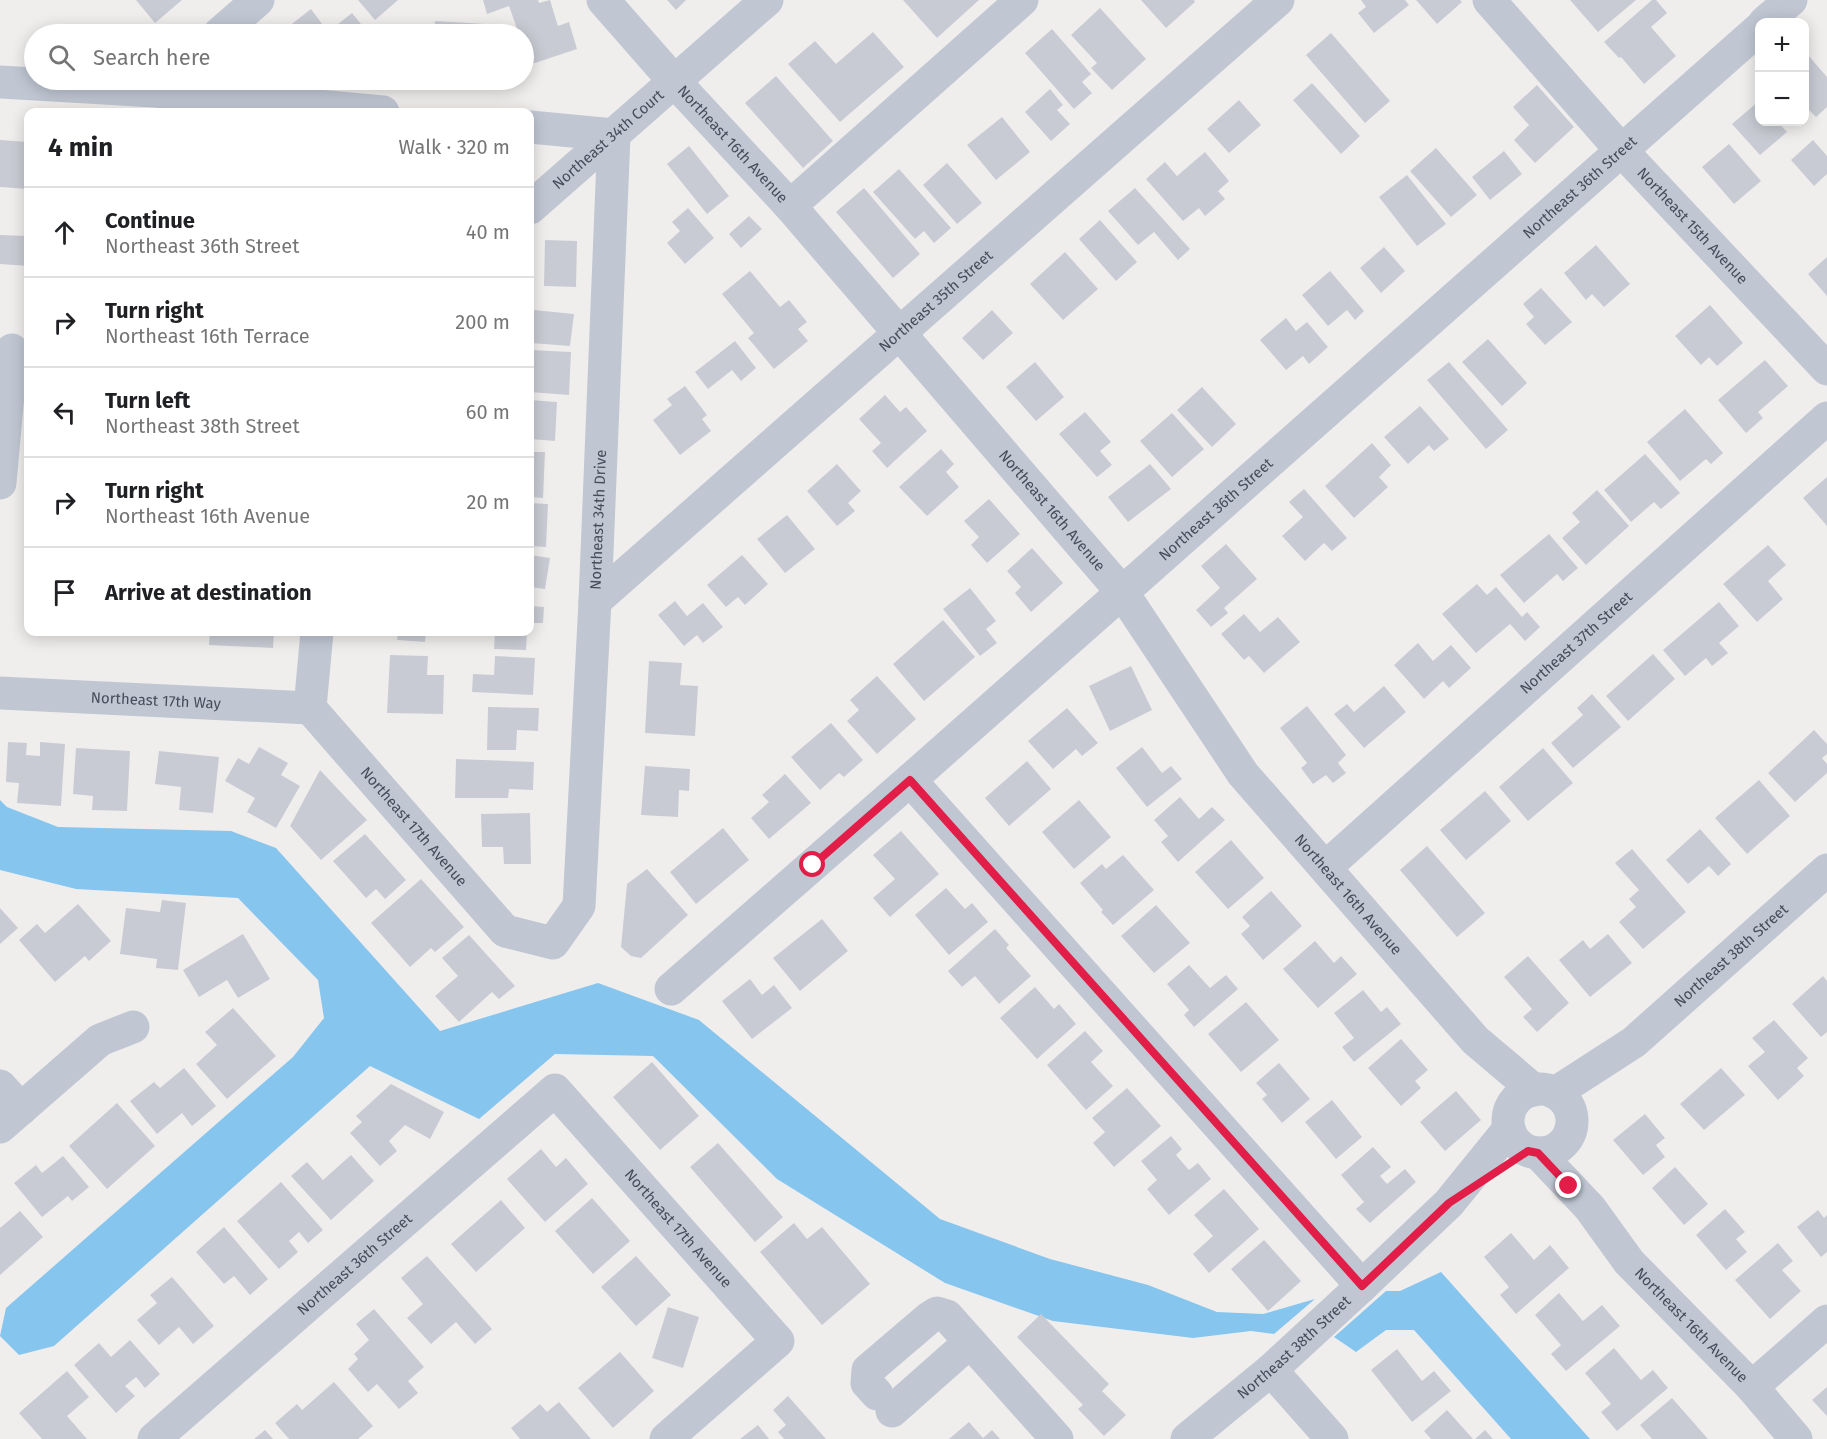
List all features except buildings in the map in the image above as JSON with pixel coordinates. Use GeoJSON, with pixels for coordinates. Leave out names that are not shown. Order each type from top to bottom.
{"type":"FeatureCollection","features":[{"type":"Feature","properties":{"kind":"street"},"geometry":{"type":"LineString","coordinates":[[230,24],[258,0]]}},
{"type":"Feature","properties":{"kind":"street","name":"Northeast 16th Avenue"},"geometry":{"type":"LineString","coordinates":[[603,0],[674,81],[790,206],[1122,592],[1243,774],[1475,1040],[1539,1123],[1590,1208],[1629,1262],[1752,1387],[1796,1439]]}},
{"type":"Feature","properties":{"kind":"street","name":"Northeast 34th Court"},"geometry":{"type":"LineString","coordinates":[[534,205],[767,0]]}},
{"type":"Feature","properties":{"kind":"street"},"geometry":{"type":"LineString","coordinates":[[790,206],[1023,0]]}},
{"type":"Feature","properties":{"kind":"street","name":"Northeast 35th Street"},"geometry":{"type":"LineString","coordinates":[[595,601],[1278,0]]}},
{"type":"Feature","properties":{"kind":"street","name":"Northeast 15th Avenue"},"geometry":{"type":"LineString","coordinates":[[1489,0],[1621,150],[1827,369]]}},
{"type":"Feature","properties":{"kind":"street"},"geometry":{"type":"LineString","coordinates":[[1770,18],[1791,0]]}},
{"type":"Feature","properties":{"kind":"street","name":"Northeast 36th Street"},"geometry":{"type":"LineString","coordinates":[[671,989],[1755,32]]}},
{"type":"Feature","properties":{"kind":"street"},"geometry":{"type":"LineString","coordinates":[[0,82],[24,82]]}},
{"type":"Feature","properties":{"kind":"street"},"geometry":{"type":"LineString","coordinates":[[202,90],[349,108]]}},
{"type":"Feature","properties":{"kind":"street"},"geometry":{"type":"LineString","coordinates":[[534,127],[614,135]]}},
{"type":"Feature","properties":{"kind":"street","name":"Northeast 34th Drive"},"geometry":{"type":"LineString","coordinates":[[579,906],[595,601],[614,135]]}},
{"type":"Feature","properties":{"kind":"street"},"geometry":{"type":"LineString","coordinates":[[0,483],[14,346]]}},
{"type":"Feature","properties":{"kind":"street","name":"Northeast 37th Street"},"geometry":{"type":"LineString","coordinates":[[1326,867],[1827,418]]}},
{"type":"Feature","properties":{"kind":"street"},"geometry":{"type":"LineString","coordinates":[[310,708],[317,636]]}},
{"type":"Feature","properties":{"kind":"street","name":"Northeast 17th Way"},"geometry":{"type":"LineString","coordinates":[[0,693],[310,708]]}},
{"type":"Feature","properties":{"kind":"street","name":"Northeast 17th Avenue"},"geometry":{"type":"LineString","coordinates":[[310,708],[505,931],[553,943],[579,906]]}},
{"type":"Feature","properties":{"kind":"street"},"geometry":{"type":"LineString","coordinates":[[910,780],[1362,1286]]}},
{"type":"Feature","properties":{"kind":"street","name":"Northeast 38th Street"},"geometry":{"type":"LineString","coordinates":[[1187,1439],[1271,1370],[1449,1203],[1827,870]]}},
{"type":"Feature","properties":{"kind":"street"},"geometry":{"type":"LineString","coordinates":[[7,1107],[100,1040],[133,1027]]}},
{"type":"Feature","properties":{"kind":"street","name":"Northeast 36th Street"},"geometry":{"type":"LineString","coordinates":[[154,1439],[555,1090]]}},
{"type":"Feature","properties":{"kind":"street","name":"Northeast 17th Avenue"},"geometry":{"type":"LineString","coordinates":[[555,1090],[778,1341],[666,1439]]}},
{"type":"Feature","properties":{"kind":"street"},"geometry":{"type":"LineString","coordinates":[[970,1342],[885,1403],[867,1383],[868,1370],[928,1317],[937,1313],[947,1316],[1057,1439]]}},
{"type":"Feature","properties":{"kind":"street"},"geometry":{"type":"LineString","coordinates":[[1752,1387],[1827,1321]]}},
{"type":"Feature","properties":{"kind":"street"},"geometry":{"type":"LineString","coordinates":[[1271,1370],[1332,1439]]}},
{"type":"Feature","properties":{"kind":"water"},"geometry":{"type":"Polygon","coordinates":[[[0,800],[7,807],[58,827],[231,831],[276,848],[440,1031],[598,983],[699,1020],[940,1219],[1050,1259],[1148,1285],[1217,1312],[1263,1314],[1315,1299],[1274,1334],[1251,1331],[1193,1338],[1053,1321],[945,1283],[777,1179],[653,1056],[555,1054],[479,1119],[370,1066],[54,1346],[19,1355],[0,1336],[6,1308],[293,1057],[324,1018],[318,980],[238,898],[76,889],[0,870],[0,800]]]}},
{"type":"Feature","properties":{"kind":"water"},"geometry":{"type":"Polygon","coordinates":[[[1441,1272],[1590,1439],[1511,1439],[1414,1330],[1386,1330],[1356,1352],[1334,1337],[1386,1291],[1400,1291],[1441,1272]]]}},
{"type":"Feature","properties":{"kind":"route"},"geometry":{"type":"LineString","coordinates":[[813,865],[910,780],[1362,1286],[1449,1203],[1528,1151],[1538,1153],[1569,1186]]}}]}
